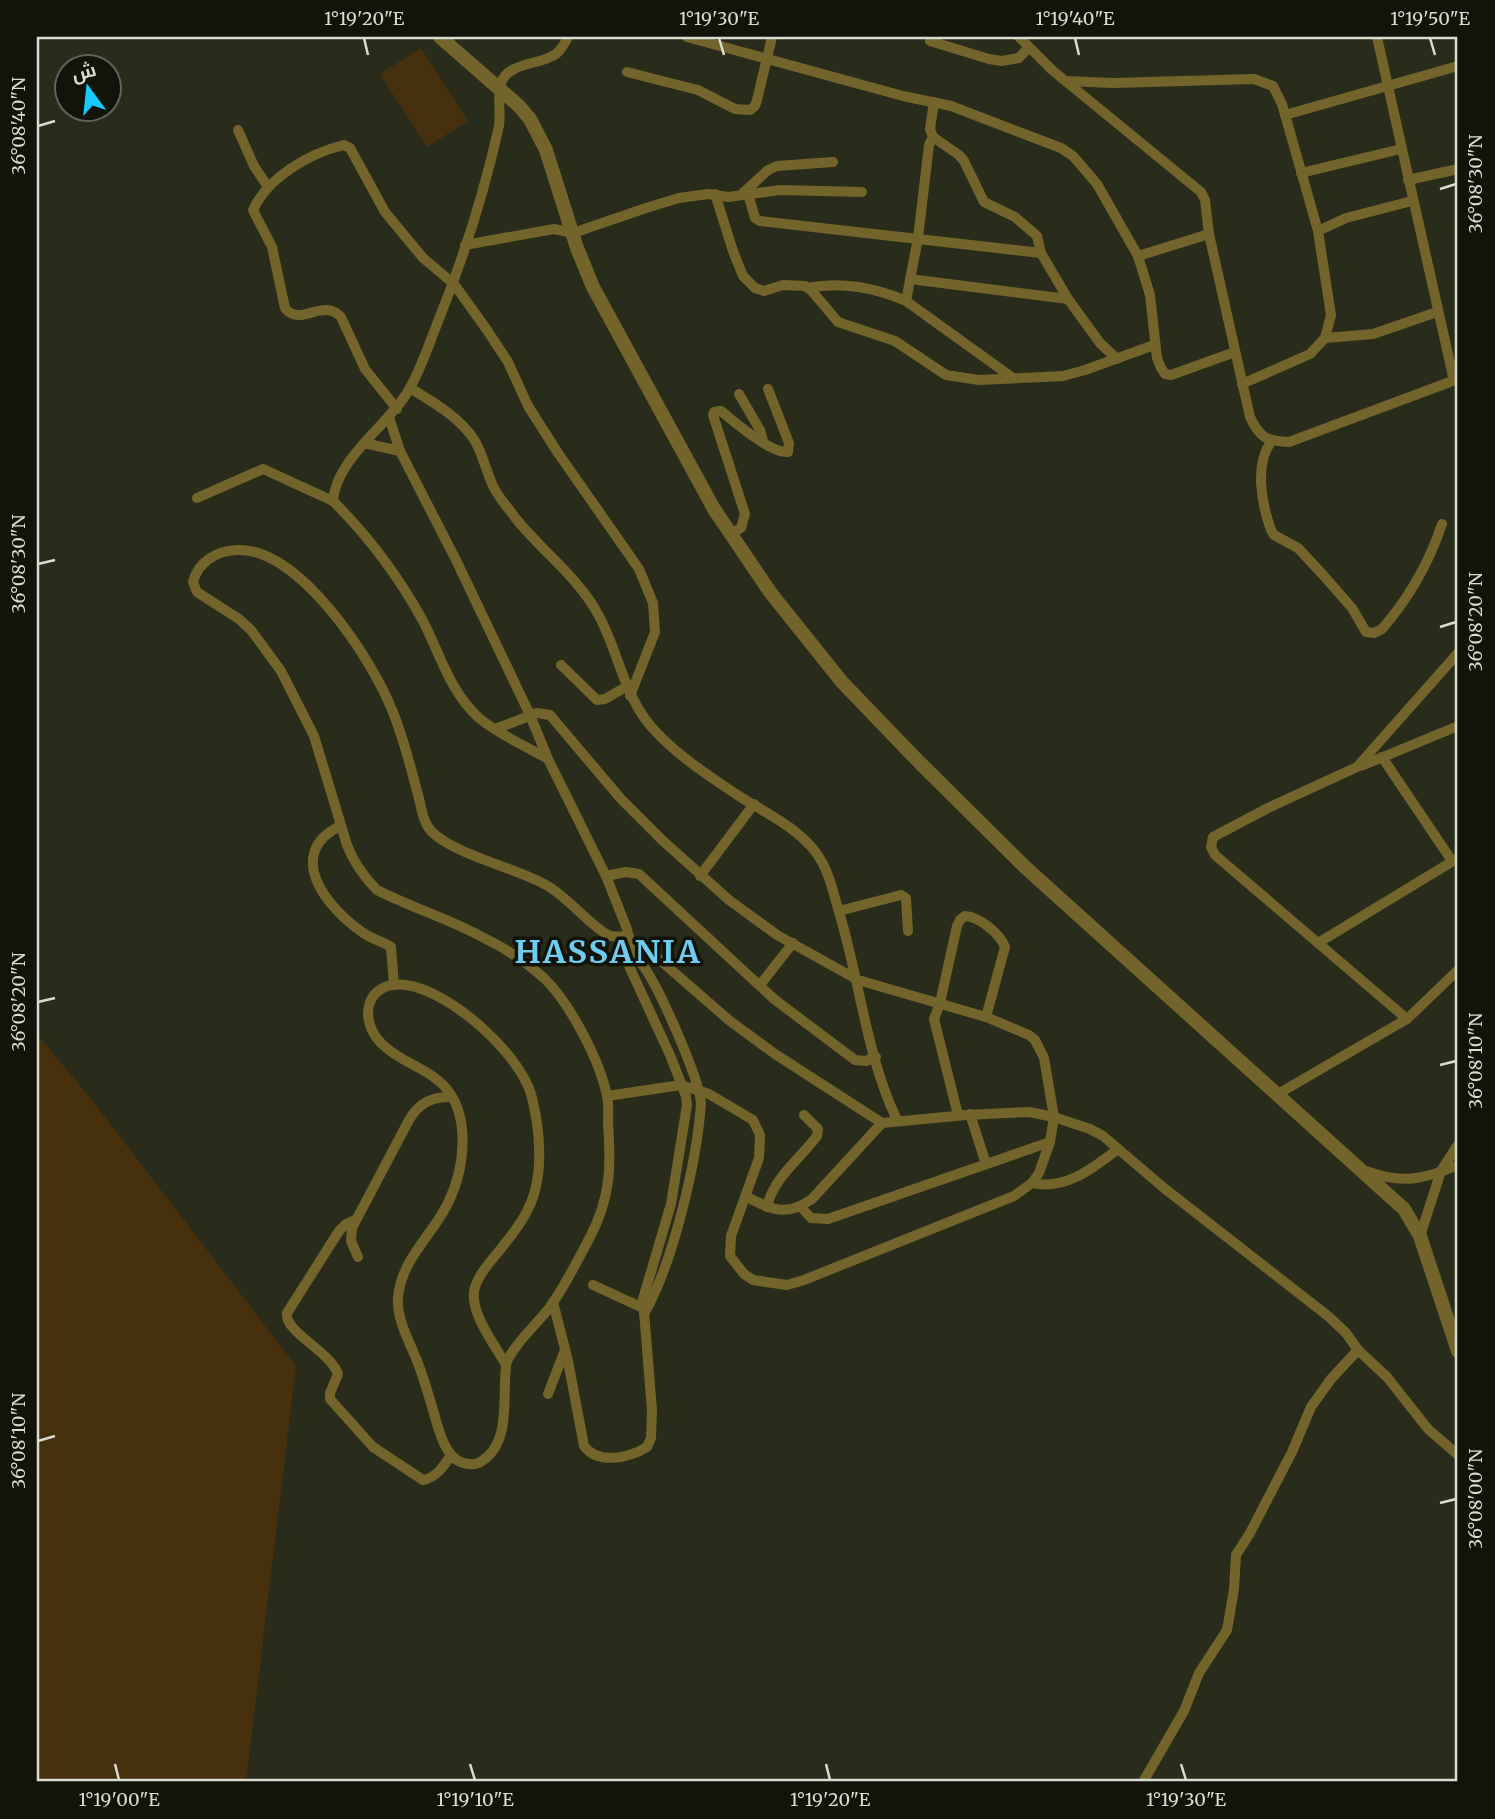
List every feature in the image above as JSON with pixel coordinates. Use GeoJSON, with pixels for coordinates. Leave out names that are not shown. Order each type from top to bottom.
{"type":"FeatureCollection","features":[{"type":"Feature","properties":{"kind":"street"},"geometry":{"type":"LineString","coordinates":[[440,37],[519,106],[538,133],[585,270],[604,311],[729,535],[770,592],[842,682],[1025,867],[1404,1209],[1420,1236],[1458,1351]]}},
{"type":"Feature","properties":{"kind":"street"},"geometry":{"type":"LineString","coordinates":[[333,501],[337,482],[364,443],[393,413],[410,388],[454,284],[499,125],[502,81],[519,67],[559,52],[568,37]]}},
{"type":"Feature","properties":{"kind":"street"},"geometry":{"type":"LineString","coordinates":[[687,37],[766,60],[951,106],[1061,148],[1073,156],[1097,184],[1138,256],[1150,295],[1154,345],[1165,374],[1171,375],[1235,352]]}},
{"type":"Feature","properties":{"kind":"street"},"geometry":{"type":"LineString","coordinates":[[627,72],[698,90],[725,105],[747,110],[755,106],[772,37]]}},
{"type":"Feature","properties":{"kind":"street"},"geometry":{"type":"LineString","coordinates":[[1019,37],[1065,81],[1199,189],[1205,200],[1209,234],[1242,384],[1255,427],[1271,442],[1289,442],[1456,380],[1437,312],[1377,37]]}},
{"type":"Feature","properties":{"kind":"street"},"geometry":{"type":"LineString","coordinates":[[930,41],[1002,61],[1020,58],[1028,48]]}},
{"type":"Feature","properties":{"kind":"street"},"geometry":{"type":"LineString","coordinates":[[1285,115],[1458,66]]}},
{"type":"Feature","properties":{"kind":"street"},"geometry":{"type":"LineString","coordinates":[[1065,81],[1113,83],[1254,79],[1273,86],[1285,115],[1318,231],[1331,315],[1325,338],[1310,354],[1242,384]]}},
{"type":"Feature","properties":{"kind":"street"},"geometry":{"type":"LineString","coordinates":[[934,102],[930,129],[933,137],[959,155],[971,172],[984,202],[1016,217],[1035,234],[1041,253],[1068,299],[1100,343],[1117,359]]}},
{"type":"Feature","properties":{"kind":"street"},"geometry":{"type":"LineString","coordinates":[[237,130],[254,166],[268,187]]}},
{"type":"Feature","properties":{"kind":"street"},"geometry":{"type":"LineString","coordinates":[[906,301],[918,238],[927,157],[933,137]]}},
{"type":"Feature","properties":{"kind":"street"},"geometry":{"type":"LineString","coordinates":[[561,664],[597,700],[628,691],[655,632],[653,603],[639,569],[528,406],[508,362],[494,341],[454,284],[423,258],[385,212],[347,146],[338,146],[307,159],[268,187],[253,210],[272,247],[285,309],[296,317],[324,309],[335,311],[341,317],[365,369],[393,413],[400,451],[530,715],[548,759],[624,917],[630,946],[629,966],[681,1085],[687,1105],[669,1229]]}},
{"type":"Feature","properties":{"kind":"street"},"geometry":{"type":"LineString","coordinates":[[1301,173],[1401,149]]}},
{"type":"Feature","properties":{"kind":"street"},"geometry":{"type":"LineString","coordinates":[[745,195],[768,170],[777,166],[833,162]]}},
{"type":"Feature","properties":{"kind":"street"},"geometry":{"type":"LineString","coordinates":[[1408,180],[1458,169]]}},
{"type":"Feature","properties":{"kind":"street"},"geometry":{"type":"LineString","coordinates":[[464,250],[554,229],[573,233],[679,198],[715,194],[728,197],[780,191],[862,192]]}},
{"type":"Feature","properties":{"kind":"street"},"geometry":{"type":"LineString","coordinates":[[715,194],[743,276],[759,291],[783,285],[808,288],[842,285],[884,293],[906,301],[1013,378]]}},
{"type":"Feature","properties":{"kind":"street"},"geometry":{"type":"LineString","coordinates":[[745,195],[755,218],[760,221],[1041,253]]}},
{"type":"Feature","properties":{"kind":"street"},"geometry":{"type":"LineString","coordinates":[[1318,231],[1346,218],[1412,201]]}},
{"type":"Feature","properties":{"kind":"street"},"geometry":{"type":"LineString","coordinates":[[1138,256],[1209,234]]}},
{"type":"Feature","properties":{"kind":"street"},"geometry":{"type":"LineString","coordinates":[[910,279],[1068,299]]}},
{"type":"Feature","properties":{"kind":"street"},"geometry":{"type":"LineString","coordinates":[[808,288],[838,322],[895,341],[946,375],[979,380],[1063,376],[1154,345]]}},
{"type":"Feature","properties":{"kind":"street"},"geometry":{"type":"LineString","coordinates":[[1325,338],[1373,334],[1437,312]]}},
{"type":"Feature","properties":{"kind":"street"},"geometry":{"type":"LineString","coordinates":[[410,388],[443,409],[474,440],[494,488],[534,539],[576,581],[589,599],[600,617],[628,691],[657,734],[689,760],[776,818],[814,850],[829,879],[839,911],[858,980],[862,1009],[889,1104],[897,1120]]}},
{"type":"Feature","properties":{"kind":"street"},"geometry":{"type":"LineString","coordinates":[[729,535],[741,528],[745,514],[713,413],[721,411],[776,451],[790,451],[768,388]]}},
{"type":"Feature","properties":{"kind":"street"},"geometry":{"type":"LineString","coordinates":[[738,394],[761,430],[763,441]]}},
{"type":"Feature","properties":{"kind":"street"},"geometry":{"type":"LineString","coordinates":[[1271,442],[1267,447],[1261,484],[1271,530],[1274,535],[1298,548],[1316,567],[1340,593],[1366,632],[1374,633],[1382,629],[1418,581],[1429,561],[1442,524]]}},
{"type":"Feature","properties":{"kind":"street"},"geometry":{"type":"LineString","coordinates":[[364,443],[400,451]]}},
{"type":"Feature","properties":{"kind":"street"},"geometry":{"type":"LineString","coordinates":[[197,498],[263,469],[333,501],[400,580],[460,696],[479,718],[548,759]]}},
{"type":"Feature","properties":{"kind":"street"},"geometry":{"type":"LineString","coordinates":[[506,1365],[553,1302],[595,1228],[609,1182],[611,1167],[607,1096],[587,1043],[579,1026],[543,978],[485,938],[377,890],[352,857],[340,826],[314,736],[281,671],[251,630],[197,592],[194,587],[195,574],[202,564],[221,552],[248,551],[268,557],[294,572],[341,624],[369,663],[393,710],[429,829],[455,846],[548,886],[607,934],[654,955],[730,1021],[775,1054],[882,1123]]}},
{"type":"Feature","properties":{"kind":"street"},"geometry":{"type":"LineString","coordinates":[[1357,767],[1458,653]]}},
{"type":"Feature","properties":{"kind":"street"},"geometry":{"type":"LineString","coordinates":[[495,729],[530,715],[542,713],[553,718],[621,799],[700,876],[738,907],[793,943],[858,980],[986,1017],[1029,1035],[1040,1047],[1045,1058],[1054,1116],[1050,1142],[1039,1173],[1032,1183],[1014,1196],[787,1285],[753,1280],[744,1274],[730,1255],[731,1236],[759,1158],[760,1135],[757,1124],[744,1113],[699,1089],[681,1085],[607,1096]]}},
{"type":"Feature","properties":{"kind":"street"},"geometry":{"type":"LineString","coordinates":[[1407,1019],[1215,855],[1211,847],[1213,837],[1268,808],[1357,767],[1458,726]]}},
{"type":"Feature","properties":{"kind":"street"},"geometry":{"type":"LineString","coordinates":[[1318,943],[1455,860],[1382,757]]}},
{"type":"Feature","properties":{"kind":"street"},"geometry":{"type":"LineString","coordinates":[[700,876],[754,804]]}},
{"type":"Feature","properties":{"kind":"street"},"geometry":{"type":"LineString","coordinates":[[340,826],[326,834],[314,849],[316,880],[330,905],[368,936],[391,947],[394,985]]}},
{"type":"Feature","properties":{"kind":"street"},"geometry":{"type":"LineString","coordinates":[[606,876],[626,872],[639,874],[674,903],[774,999],[849,1056],[860,1061],[876,1057]]}},
{"type":"Feature","properties":{"kind":"street"},"geometry":{"type":"LineString","coordinates":[[839,911],[901,895],[906,898],[908,931]]}},
{"type":"Feature","properties":{"kind":"street"},"geometry":{"type":"LineString","coordinates":[[986,1017],[1005,947],[988,928],[971,916],[963,917],[958,922],[934,1019],[964,1115],[986,1164]]}},
{"type":"Feature","properties":{"kind":"street"},"geometry":{"type":"LineString","coordinates":[[760,985],[793,943]]}},
{"type":"Feature","properties":{"kind":"street"},"geometry":{"type":"LineString","coordinates":[[553,1302],[581,1438],[587,1450],[602,1457],[623,1457],[640,1451],[650,1444],[652,1425],[644,1293],[690,1172],[700,1113],[699,1089],[663,1003],[630,946]]}},
{"type":"Feature","properties":{"kind":"street"},"geometry":{"type":"LineString","coordinates":[[1276,1095],[1407,1019],[1458,970]]}},
{"type":"Feature","properties":{"kind":"street"},"geometry":{"type":"LineString","coordinates":[[394,985],[419,988],[455,1007],[505,1050],[521,1072],[531,1096],[537,1127],[538,1168],[529,1207],[476,1284],[474,1293],[482,1322],[506,1365],[503,1424],[496,1448],[483,1461],[471,1465],[451,1455],[441,1436],[398,1303],[409,1262],[447,1206],[461,1161],[460,1117],[450,1097],[433,1076],[405,1062],[382,1044],[370,1029],[367,1013],[378,991],[394,985]]}},
{"type":"Feature","properties":{"kind":"street"},"geometry":{"type":"LineString","coordinates":[[358,1257],[351,1241],[355,1220],[415,1110],[430,1099],[450,1097]]}},
{"type":"Feature","properties":{"kind":"street"},"geometry":{"type":"LineString","coordinates":[[747,1197],[778,1210],[800,1207],[811,1199],[882,1123],[897,1120],[1029,1112],[1054,1116],[1090,1129],[1328,1316],[1387,1377],[1428,1429],[1458,1455]]}},
{"type":"Feature","properties":{"kind":"street"},"geometry":{"type":"LineString","coordinates":[[766,1207],[779,1181],[818,1134],[815,1125],[804,1115]]}},
{"type":"Feature","properties":{"kind":"street"},"geometry":{"type":"LineString","coordinates":[[800,1207],[811,1218],[828,1219],[1050,1142]]}},
{"type":"Feature","properties":{"kind":"street"},"geometry":{"type":"LineString","coordinates":[[1420,1236],[1441,1171],[1458,1144]]}},
{"type":"Feature","properties":{"kind":"street"},"geometry":{"type":"LineString","coordinates":[[1458,1144],[1458,1152]]}},
{"type":"Feature","properties":{"kind":"street"},"geometry":{"type":"LineString","coordinates":[[1032,1183],[1046,1186],[1067,1181],[1096,1166],[1118,1149]]}},
{"type":"Feature","properties":{"kind":"street"},"geometry":{"type":"LineString","coordinates":[[1360,1168],[1387,1179],[1406,1180],[1458,1165]]}},
{"type":"Feature","properties":{"kind":"street"},"geometry":{"type":"LineString","coordinates":[[677,1170],[690,1172]]}},
{"type":"Feature","properties":{"kind":"street"},"geometry":{"type":"LineString","coordinates":[[355,1220],[339,1231],[287,1313],[287,1322],[291,1329],[311,1342],[334,1364],[338,1374],[330,1399],[373,1447],[424,1480],[440,1470],[451,1455]]}},
{"type":"Feature","properties":{"kind":"street"},"geometry":{"type":"LineString","coordinates":[[593,1285],[644,1311]]}},
{"type":"Feature","properties":{"kind":"street"},"geometry":{"type":"LineString","coordinates":[[548,1394],[565,1350]]}},
{"type":"Feature","properties":{"kind":"street"},"geometry":{"type":"LineString","coordinates":[[1143,1782],[1184,1711],[1199,1673],[1227,1630],[1234,1590],[1236,1556],[1292,1452],[1311,1406],[1358,1350]]}},
{"type":"Feature","properties":{"kind":"shaded area"},"geometry":{"type":"Polygon","coordinates":[[[421,48],[468,121],[427,147],[380,74],[421,48]]]}},
{"type":"Feature","properties":{"kind":"shaded area"},"geometry":{"type":"Polygon","coordinates":[[[37,1034],[95,1104],[296,1366],[246,1782],[37,1782],[37,1034]]]}},
{"type":"Feature","properties":{"kind":"district","name":"HASSANIA"},"geometry":{"type":"Point","coordinates":[608,952]}}]}
